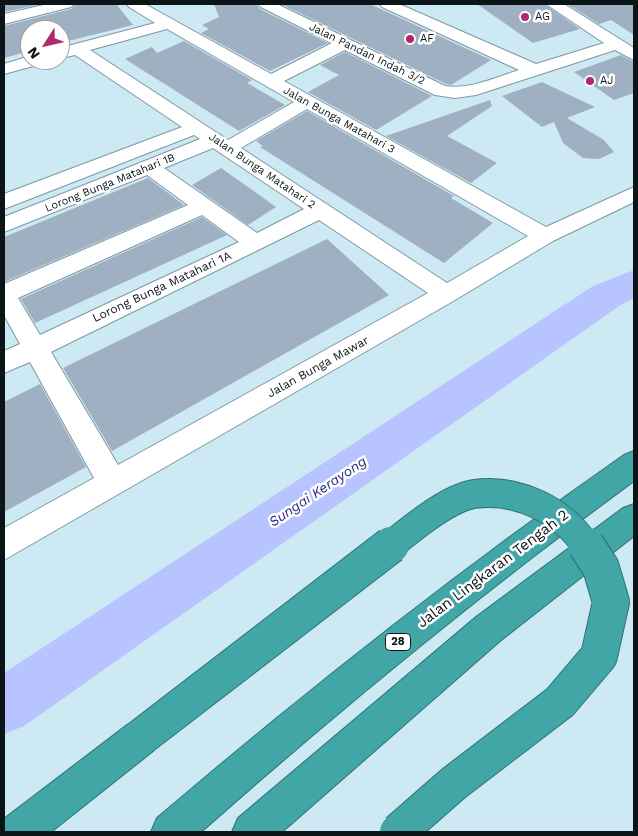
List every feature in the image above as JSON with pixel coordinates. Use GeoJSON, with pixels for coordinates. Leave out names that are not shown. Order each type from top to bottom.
{"type":"FeatureCollection","features":[{"type":"Feature","properties":{"kind":"highway","name":"Jalan Lingkaran Tengah 2"},"geometry":{"type":"LineString","coordinates":[[171,832],[236,775],[465,588],[634,464]]}},
{"type":"Feature","properties":{"kind":"highway"},"geometry":{"type":"LineString","coordinates":[[19,832],[434,512],[473,494],[512,494],[543,505],[579,535],[601,568],[611,602],[599,656],[560,702],[454,783],[398,832]]}},
{"type":"Feature","properties":{"kind":"highway"},"geometry":{"type":"LineString","coordinates":[[252,832],[488,630],[634,518]]}},
{"type":"Feature","properties":{"kind":"street"},"geometry":{"type":"LineString","coordinates":[[4,19],[66,4]]}},
{"type":"Feature","properties":{"kind":"street"},"geometry":{"type":"LineString","coordinates":[[141,7],[164,4]]}},
{"type":"Feature","properties":{"kind":"street","name":"Jalan Pandan Indah 3/2"},"geometry":{"type":"LineString","coordinates":[[266,4],[441,91],[455,93],[470,91],[617,44]]}},
{"type":"Feature","properties":{"kind":"street"},"geometry":{"type":"LineString","coordinates":[[386,4],[534,70]]}},
{"type":"Feature","properties":{"kind":"street"},"geometry":{"type":"LineString","coordinates":[[554,4],[634,55]]}},
{"type":"Feature","properties":{"kind":"street","name":"Jalan Bunga Matahari 3"},"geometry":{"type":"LineString","coordinates":[[141,7],[270,82],[545,236]]}},
{"type":"Feature","properties":{"kind":"street"},"geometry":{"type":"LineString","coordinates":[[70,50],[168,24]]}},
{"type":"Feature","properties":{"kind":"street"},"geometry":{"type":"LineString","coordinates":[[270,82],[345,43]]}},
{"type":"Feature","properties":{"kind":"street","name":"Jalan Bunga Matahari 2"},"geometry":{"type":"LineString","coordinates":[[70,52],[221,144],[447,294]]}},
{"type":"Feature","properties":{"kind":"street"},"geometry":{"type":"LineString","coordinates":[[4,68],[20,64]]}},
{"type":"Feature","properties":{"kind":"street","name":"Lorong Bunga Matahari 1B"},"geometry":{"type":"LineString","coordinates":[[4,225],[149,167],[221,144],[307,102]]}},
{"type":"Feature","properties":{"kind":"street"},"geometry":{"type":"LineString","coordinates":[[4,202],[196,128]]}},
{"type":"Feature","properties":{"kind":"street"},"geometry":{"type":"LineString","coordinates":[[149,167],[256,243]]}},
{"type":"Feature","properties":{"kind":"street","name":"Jalan Bunga Mawar"},"geometry":{"type":"LineString","coordinates":[[4,545],[447,294],[545,236],[634,194]]}},
{"type":"Feature","properties":{"kind":"street"},"geometry":{"type":"LineString","coordinates":[[112,483],[4,294],[203,206]]}},
{"type":"Feature","properties":{"kind":"street","name":"Lorong Bunga Matahari 1A"},"geometry":{"type":"LineString","coordinates":[[4,363],[256,243],[320,210]]}},
{"type":"Feature","properties":{"kind":"building"},"geometry":{"type":"Polygon","coordinates":[[[4,4],[41,4],[4,12],[4,4]]]}},
{"type":"Feature","properties":{"kind":"building"},"geometry":{"type":"Polygon","coordinates":[[[76,4],[116,4],[133,25],[70,41],[70,20],[28,20],[71,9],[76,4]]]}},
{"type":"Feature","properties":{"kind":"building"},"geometry":{"type":"Polygon","coordinates":[[[214,4],[256,4],[260,9],[328,43],[270,71],[201,33],[209,29],[202,25],[219,17],[214,4]]]}},
{"type":"Feature","properties":{"kind":"building","name":"AF"},"geometry":{"type":"Polygon","coordinates":[[[281,4],[370,4],[491,60],[451,85],[446,84],[281,4]]]}},
{"type":"Feature","properties":{"kind":"building","name":"AG"},"geometry":{"type":"Polygon","coordinates":[[[477,4],[544,4],[580,29],[533,43],[477,4]]]}},
{"type":"Feature","properties":{"kind":"building"},"geometry":{"type":"Polygon","coordinates":[[[567,4],[634,4],[634,35],[611,20],[599,24],[567,4]]]}},
{"type":"Feature","properties":{"kind":"building"},"geometry":{"type":"Polygon","coordinates":[[[20,22],[20,54],[4,58],[4,26],[20,22]]]}},
{"type":"Feature","properties":{"kind":"building"},"geometry":{"type":"Polygon","coordinates":[[[184,41],[252,80],[247,83],[285,105],[239,131],[125,59],[152,47],[157,53],[184,41]]]}},
{"type":"Feature","properties":{"kind":"building"},"geometry":{"type":"Polygon","coordinates":[[[345,52],[432,96],[376,130],[308,92],[339,75],[320,65],[345,52]]]}},
{"type":"Feature","properties":{"kind":"building"},"geometry":{"type":"Polygon","coordinates":[[[621,55],[634,62],[634,93],[614,100],[574,72],[621,55]]]}},
{"type":"Feature","properties":{"kind":"building"},"geometry":{"type":"Polygon","coordinates":[[[542,82],[595,107],[567,118],[604,140],[614,152],[599,159],[583,158],[563,143],[554,122],[542,127],[502,96],[542,82]]]}},
{"type":"Feature","properties":{"kind":"building"},"geometry":{"type":"Polygon","coordinates":[[[490,100],[492,106],[447,136],[497,163],[471,183],[386,136],[490,100]]]}},
{"type":"Feature","properties":{"kind":"building"},"geometry":{"type":"Polygon","coordinates":[[[307,111],[454,196],[451,198],[493,223],[444,263],[260,147],[263,146],[256,141],[307,111]]]}},
{"type":"Feature","properties":{"kind":"building"},"geometry":{"type":"Polygon","coordinates":[[[221,168],[276,207],[248,225],[192,185],[221,168]]]}},
{"type":"Feature","properties":{"kind":"building"},"geometry":{"type":"Polygon","coordinates":[[[148,178],[184,205],[4,282],[4,237],[148,178]]]}},
{"type":"Feature","properties":{"kind":"building"},"geometry":{"type":"Polygon","coordinates":[[[202,217],[227,235],[35,323],[21,299],[202,217]]]}},
{"type":"Feature","properties":{"kind":"building"},"geometry":{"type":"Polygon","coordinates":[[[327,239],[389,295],[112,451],[63,368],[327,239]]]}},
{"type":"Feature","properties":{"kind":"building"},"geometry":{"type":"Polygon","coordinates":[[[40,384],[86,467],[4,512],[4,402],[40,384]]]}},
{"type":"Feature","properties":{"kind":"waterway","name":"Sungai Kerayong"},"geometry":{"type":"LineString","coordinates":[[4,706],[606,296],[634,283]]}},
{"type":"Feature","properties":{"kind":"place","name":"AG"},"geometry":{"type":"Point","coordinates":[525,17]}},
{"type":"Feature","properties":{"kind":"place","name":"AF"},"geometry":{"type":"Point","coordinates":[410,39]}},
{"type":"Feature","properties":{"kind":"place","name":"AJ"},"geometry":{"type":"Point","coordinates":[590,81]}}]}
